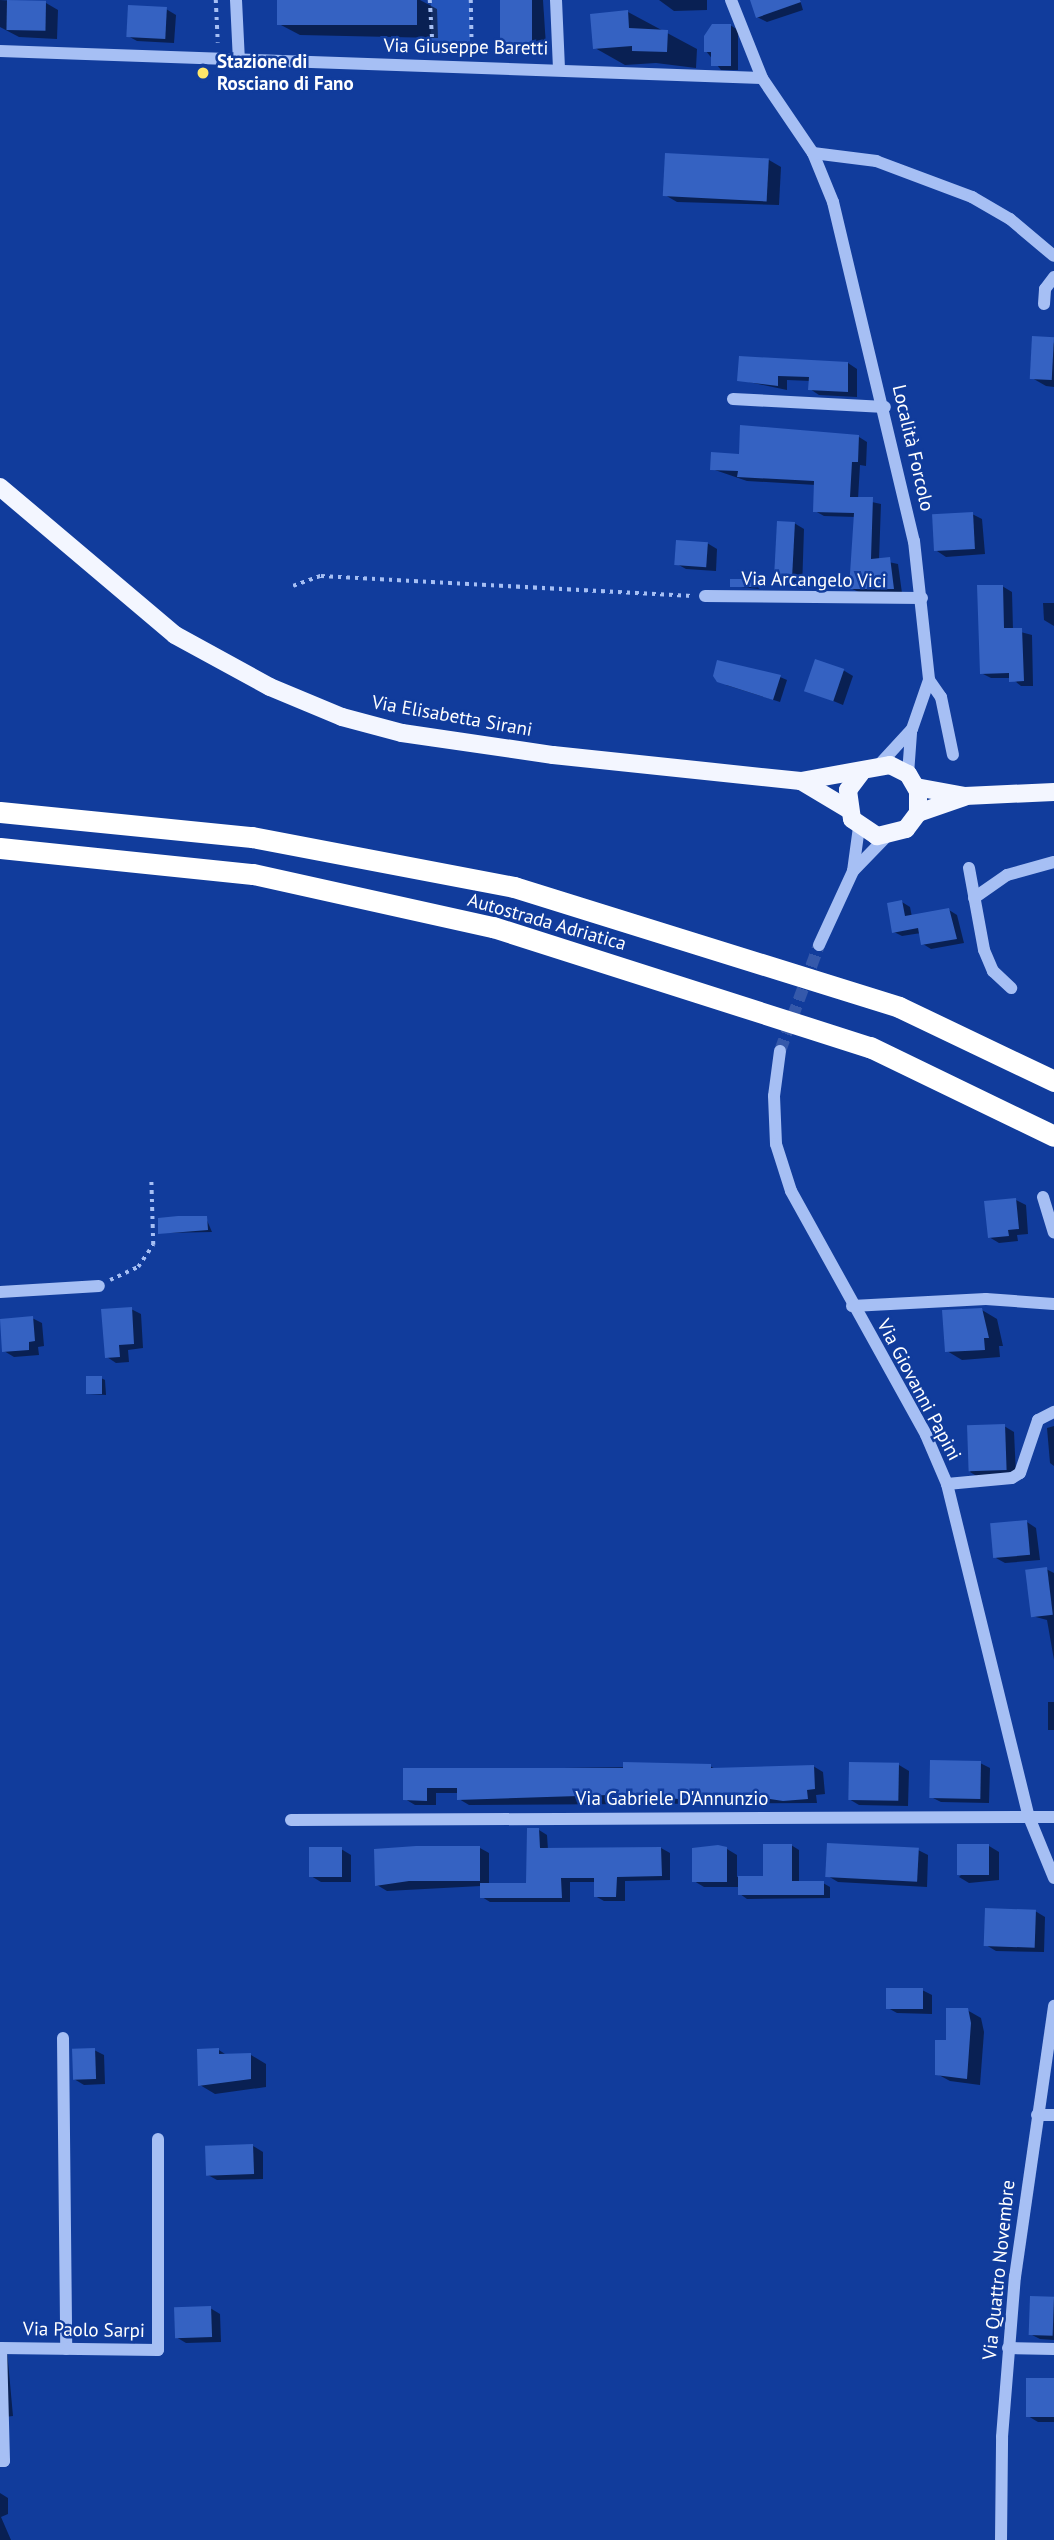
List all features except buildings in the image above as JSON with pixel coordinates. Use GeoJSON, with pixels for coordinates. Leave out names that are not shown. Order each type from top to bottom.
{"type":"FeatureCollection","features":[{"type":"Feature","properties":{"kind":"highway","name":"Autostrada Adriatica"},"geometry":{"type":"LineString","coordinates":[[0,812],[252,838],[514,887],[899,1007],[1054,1080]]}},
{"type":"Feature","properties":{"kind":"highway","name":"Autostrada Adriatica"},"geometry":{"type":"LineString","coordinates":[[0,849],[253,874],[493,927],[870,1047],[1054,1136]]}},
{"type":"Feature","properties":{"kind":"main road","name":"Via Elisabetta Sirani"},"geometry":{"type":"LineString","coordinates":[[0,487],[65,547],[175,635],[270,687],[342,717],[402,733],[553,755],[801,781],[860,773]]}},
{"type":"Feature","properties":{"kind":"main road"},"geometry":{"type":"LineString","coordinates":[[965,796],[912,780],[879,765],[860,773],[848,790],[848,809],[859,827],[887,836],[906,828],[918,813],[965,796],[1054,792]]}},
{"type":"Feature","properties":{"kind":"main road"},"geometry":{"type":"LineString","coordinates":[[912,780],[918,813]]}},
{"type":"Feature","properties":{"kind":"main road","name":"Via Elisabetta Sirani"},"geometry":{"type":"LineString","coordinates":[[801,781],[848,809]]}},
{"type":"Feature","properties":{"kind":"street"},"geometry":{"type":"LineString","coordinates":[[236,0],[239,62]]}},
{"type":"Feature","properties":{"kind":"street"},"geometry":{"type":"LineString","coordinates":[[556,0],[559,69]]}},
{"type":"Feature","properties":{"kind":"street","name":"Località Forcolo"},"geometry":{"type":"LineString","coordinates":[[731,0],[762,78],[813,153],[833,202],[885,407],[922,598],[929,680],[941,697],[953,755]]}},
{"type":"Feature","properties":{"kind":"street","name":"Via Giuseppe Baretti"},"geometry":{"type":"LineString","coordinates":[[0,51],[239,62],[559,69],[762,78]]}},
{"type":"Feature","properties":{"kind":"street"},"geometry":{"type":"LineString","coordinates":[[813,153],[876,161],[972,197],[1010,219],[1054,256]]}},
{"type":"Feature","properties":{"kind":"street"},"geometry":{"type":"LineString","coordinates":[[1044,304],[1045,289],[1054,277]]}},
{"type":"Feature","properties":{"kind":"street"},"geometry":{"type":"LineString","coordinates":[[733,399],[885,407]]}},
{"type":"Feature","properties":{"kind":"street","name":"Via Arcangelo Vici"},"geometry":{"type":"LineString","coordinates":[[705,596],[922,598]]}},
{"type":"Feature","properties":{"kind":"street"},"geometry":{"type":"LineString","coordinates":[[912,780],[912,729],[929,680]]}},
{"type":"Feature","properties":{"kind":"street"},"geometry":{"type":"LineString","coordinates":[[879,765],[912,729]]}},
{"type":"Feature","properties":{"kind":"street"},"geometry":{"type":"LineString","coordinates":[[819,945],[853,871],[859,827]]}},
{"type":"Feature","properties":{"kind":"street"},"geometry":{"type":"LineString","coordinates":[[853,871],[887,836]]}},
{"type":"Feature","properties":{"kind":"street"},"geometry":{"type":"LineString","coordinates":[[974,898],[1007,875],[1054,862]]}},
{"type":"Feature","properties":{"kind":"street"},"geometry":{"type":"LineString","coordinates":[[969,869],[984,950],[993,971],[1011,988]]}},
{"type":"Feature","properties":{"kind":"street","name":"Via Giovanni Papini"},"geometry":{"type":"LineString","coordinates":[[780,1051],[774,1096],[776,1144],[791,1191],[926,1436],[947,1484],[1029,1817],[1054,1878]]}},
{"type":"Feature","properties":{"kind":"street"},"geometry":{"type":"LineString","coordinates":[[1043,1197],[1054,1232]]}},
{"type":"Feature","properties":{"kind":"street"},"geometry":{"type":"LineString","coordinates":[[0,1292],[99,1286]]}},
{"type":"Feature","properties":{"kind":"street"},"geometry":{"type":"LineString","coordinates":[[852,1306],[986,1298],[1054,1304]]}},
{"type":"Feature","properties":{"kind":"street"},"geometry":{"type":"LineString","coordinates":[[947,1484],[1012,1478],[1020,1473],[1038,1420],[1054,1412]]}},
{"type":"Feature","properties":{"kind":"street","name":"Via Gabriele D'Annunzio"},"geometry":{"type":"LineString","coordinates":[[291,1820],[1054,1817]]}},
{"type":"Feature","properties":{"kind":"street","name":"Via Quattro Novembre"},"geometry":{"type":"LineString","coordinates":[[1001,2540],[1008,2348],[1037,2115],[1054,2006]]}},
{"type":"Feature","properties":{"kind":"street"},"geometry":{"type":"LineString","coordinates":[[63,2038],[66,2349]]}},
{"type":"Feature","properties":{"kind":"street"},"geometry":{"type":"LineString","coordinates":[[1037,2115],[1054,2115]]}},
{"type":"Feature","properties":{"kind":"street","name":"Via Paolo Sarpi"},"geometry":{"type":"LineString","coordinates":[[0,2461],[4,2461],[1,2348],[158,2350],[158,2139]]}},
{"type":"Feature","properties":{"kind":"street"},"geometry":{"type":"LineString","coordinates":[[1008,2348],[1054,2349]]}},
{"type":"Feature","properties":{"kind":"path"},"geometry":{"type":"LineString","coordinates":[[216,0],[219,61]]}},
{"type":"Feature","properties":{"kind":"path"},"geometry":{"type":"LineString","coordinates":[[430,0],[432,51],[446,52]]}},
{"type":"Feature","properties":{"kind":"path"},"geometry":{"type":"LineString","coordinates":[[471,0],[474,52]]}},
{"type":"Feature","properties":{"kind":"path"},"geometry":{"type":"LineString","coordinates":[[460,52],[485,53]]}},
{"type":"Feature","properties":{"kind":"path"},"geometry":{"type":"LineString","coordinates":[[293,586],[321,576],[705,596]]}},
{"type":"Feature","properties":{"kind":"path"},"geometry":{"type":"LineString","coordinates":[[99,1286],[138,1267],[148,1257],[153,1245],[151,1178]]}},
{"type":"Feature","properties":{"kind":"shaded area"},"geometry":{"type":"Polygon","coordinates":[[[431,0],[470,0],[470,51],[431,51],[431,0]]]}},
{"type":"Feature","properties":{"kind":"tunnel"},"geometry":{"type":"LineString","coordinates":[[780,1051],[819,945]]}},
{"type":"Feature","properties":{"kind":"place","name":"Stazione di Rosciano di Fano"},"geometry":{"type":"Point","coordinates":[203,73]}}]}
